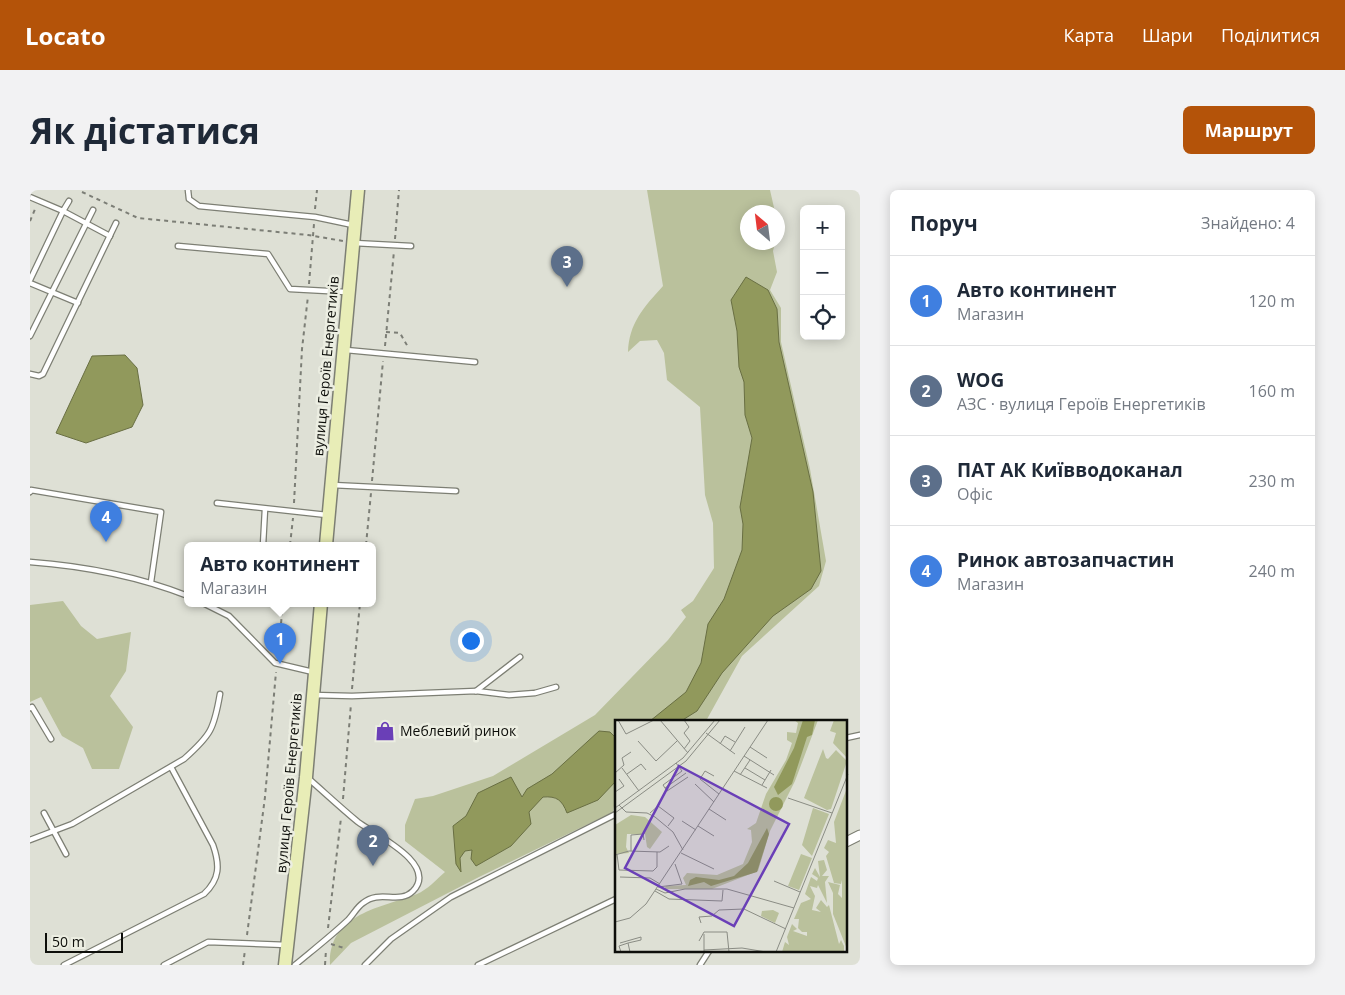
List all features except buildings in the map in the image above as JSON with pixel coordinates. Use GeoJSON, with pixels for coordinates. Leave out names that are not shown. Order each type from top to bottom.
{"type":"FeatureCollection","features":[{"type":"Feature","properties":{"kind":"street","name":"вулиця Героїв Енергетиків"},"geometry":{"type":"LineString","coordinates":[[326,542],[342,350],[358,190]]}},
{"type":"Feature","properties":{"kind":"street","name":"вулиця Героїв Енергетиків"},"geometry":{"type":"LineString","coordinates":[[285,965],[306,777],[321,607]]}},
{"type":"Feature","properties":{"kind":"street"},"geometry":{"type":"LineString","coordinates":[[848,841],[860,835]]}},
{"type":"Feature","properties":{"kind":"lane"},"geometry":{"type":"LineString","coordinates":[[188,190],[189,199],[198,206],[315,217],[354,225]]}},
{"type":"Feature","properties":{"kind":"lane"},"geometry":{"type":"LineString","coordinates":[[30,197],[64,211],[110,236]]}},
{"type":"Feature","properties":{"kind":"lane"},"geometry":{"type":"LineString","coordinates":[[69,201],[30,281],[78,303]]}},
{"type":"Feature","properties":{"kind":"lane"},"geometry":{"type":"LineString","coordinates":[[30,336],[93,210]]}},
{"type":"Feature","properties":{"kind":"lane"},"geometry":{"type":"LineString","coordinates":[[30,374],[39,376],[43,374],[116,224]]}},
{"type":"Feature","properties":{"kind":"lane"},"geometry":{"type":"LineString","coordinates":[[352,242],[411,246]]}},
{"type":"Feature","properties":{"kind":"lane"},"geometry":{"type":"LineString","coordinates":[[178,246],[268,254],[290,289],[348,292]]}},
{"type":"Feature","properties":{"kind":"lane"},"geometry":{"type":"LineString","coordinates":[[342,350],[475,362]]}},
{"type":"Feature","properties":{"kind":"lane"},"geometry":{"type":"LineString","coordinates":[[331,485],[456,491]]}},
{"type":"Feature","properties":{"kind":"lane"},"geometry":{"type":"LineString","coordinates":[[30,492],[31,490],[161,512],[151,582]]}},
{"type":"Feature","properties":{"kind":"lane"},"geometry":{"type":"LineString","coordinates":[[217,503],[328,516]]}},
{"type":"Feature","properties":{"kind":"lane"},"geometry":{"type":"LineString","coordinates":[[263,542],[265,509]]}},
{"type":"Feature","properties":{"kind":"lane"},"geometry":{"type":"LineString","coordinates":[[30,562],[95,570],[151,582],[184,594]]}},
{"type":"Feature","properties":{"kind":"lane"},"geometry":{"type":"LineString","coordinates":[[212,607],[229,616],[254,644],[277,664],[315,672]]}},
{"type":"Feature","properties":{"kind":"lane"},"geometry":{"type":"LineString","coordinates":[[476,692],[520,657]]}},
{"type":"Feature","properties":{"kind":"lane"},"geometry":{"type":"LineString","coordinates":[[312,695],[352,696],[476,692],[509,695],[535,693],[556,687]]}},
{"type":"Feature","properties":{"kind":"lane"},"geometry":{"type":"LineString","coordinates":[[30,840],[72,824],[171,767],[200,745],[215,724],[220,694]]}},
{"type":"Feature","properties":{"kind":"lane"},"geometry":{"type":"LineString","coordinates":[[30,708],[32,707],[51,739]]}},
{"type":"Feature","properties":{"kind":"lane"},"geometry":{"type":"LineString","coordinates":[[64,965],[204,894],[212,886],[218,874],[217,858],[213,845],[171,767]]}},
{"type":"Feature","properties":{"kind":"lane"},"geometry":{"type":"LineString","coordinates":[[296,965],[327,940],[363,903],[374,896],[385,895],[396,898],[408,895],[414,890],[419,877],[408,855],[359,822],[306,777]]}},
{"type":"Feature","properties":{"kind":"lane"},"geometry":{"type":"LineString","coordinates":[[44,814],[66,854]]}},
{"type":"Feature","properties":{"kind":"lane"},"geometry":{"type":"LineString","coordinates":[[365,965],[391,939],[451,897],[615,815]]}},
{"type":"Feature","properties":{"kind":"lane"},"geometry":{"type":"LineString","coordinates":[[478,965],[615,899]]}},
{"type":"Feature","properties":{"kind":"lane"},"geometry":{"type":"LineString","coordinates":[[164,965],[208,942],[287,945]]}},
{"type":"Feature","properties":{"kind":"lane"},"geometry":{"type":"LineString","coordinates":[[700,965],[708,952]]}},
{"type":"Feature","properties":{"kind":"path"},"geometry":{"type":"LineString","coordinates":[[290,542],[302,349],[317,190]]}},
{"type":"Feature","properties":{"kind":"path"},"geometry":{"type":"LineString","coordinates":[[366,542],[399,190]]}},
{"type":"Feature","properties":{"kind":"path"},"geometry":{"type":"LineString","coordinates":[[82,192],[138,218],[313,236],[352,242]]}},
{"type":"Feature","properties":{"kind":"path"},"geometry":{"type":"LineString","coordinates":[[30,221],[38,200]]}},
{"type":"Feature","properties":{"kind":"path"},"geometry":{"type":"LineString","coordinates":[[386,332],[400,333],[413,356]]}},
{"type":"Feature","properties":{"kind":"path"},"geometry":{"type":"LineString","coordinates":[[244,965],[265,797],[283,607]]}},
{"type":"Feature","properties":{"kind":"path"},"geometry":{"type":"LineString","coordinates":[[325,965],[342,807],[360,607]]}},
{"type":"Feature","properties":{"kind":"path"},"geometry":{"type":"LineString","coordinates":[[327,940],[334,946],[344,948]]}},
{"type":"Feature","properties":{"kind":"shaded area"},"geometry":{"type":"Polygon","coordinates":[[[647,190],[770,190],[773,205],[740,205],[740,250],[773,250],[777,272],[770,290],[781,308],[781,342],[810,469],[826,561],[819,586],[742,656],[707,720],[615,720],[615,799],[613,812],[479,877],[351,943],[330,965],[332,948],[338,934],[347,924],[373,909],[421,892],[445,872],[405,841],[405,825],[415,799],[433,796],[493,776],[595,715],[668,640],[686,617],[681,610],[693,601],[714,568],[713,523],[705,495],[700,407],[667,380],[664,353],[657,340],[640,341],[628,352],[631,332],[644,308],[663,286],[647,190]]]}},
{"type":"Feature","properties":{"kind":"shaded area"},"geometry":{"type":"Polygon","coordinates":[[[746,277],[768,290],[777,309],[779,342],[813,492],[821,571],[811,589],[773,616],[722,673],[697,711],[683,720],[651,720],[686,692],[701,663],[708,624],[724,599],[742,550],[743,524],[740,507],[752,438],[745,415],[744,382],[739,367],[737,331],[731,300],[746,277]]]}},
{"type":"Feature","properties":{"kind":"shaded area"},"geometry":{"type":"Polygon","coordinates":[[[125,355],[137,368],[143,405],[132,427],[86,443],[56,433],[92,356],[125,355]]]}},
{"type":"Feature","properties":{"kind":"shaded area"},"geometry":{"type":"Polygon","coordinates":[[[63,601],[81,626],[97,639],[131,632],[126,671],[110,696],[133,727],[119,769],[92,769],[83,748],[62,736],[41,697],[30,702],[30,605],[63,601]]]}},
{"type":"Feature","properties":{"kind":"shaded area"},"geometry":{"type":"Polygon","coordinates":[[[599,731],[610,732],[615,737],[615,782],[598,800],[567,813],[563,805],[555,798],[543,797],[529,812],[531,824],[511,846],[476,866],[471,859],[472,850],[465,851],[460,858],[461,872],[456,864],[453,826],[466,816],[478,793],[511,777],[522,797],[527,789],[552,774],[599,731]]]}},
{"type":"Feature","properties":{"kind":"place","name":"ПАТ АК Київводоканал"},"geometry":{"type":"Point","coordinates":[567,287]}},
{"type":"Feature","properties":{"kind":"place","name":"Ринок автозапчастин"},"geometry":{"type":"Point","coordinates":[106,542]}},
{"type":"Feature","properties":{"kind":"place","name":"Авто континент"},"geometry":{"type":"Point","coordinates":[280,664]}},
{"type":"Feature","properties":{"kind":"place","name":"Меблевий ринок"},"geometry":{"type":"Point","coordinates":[385,731]}},
{"type":"Feature","properties":{"kind":"place","name":"WOG"},"geometry":{"type":"Point","coordinates":[373,866]}}]}
